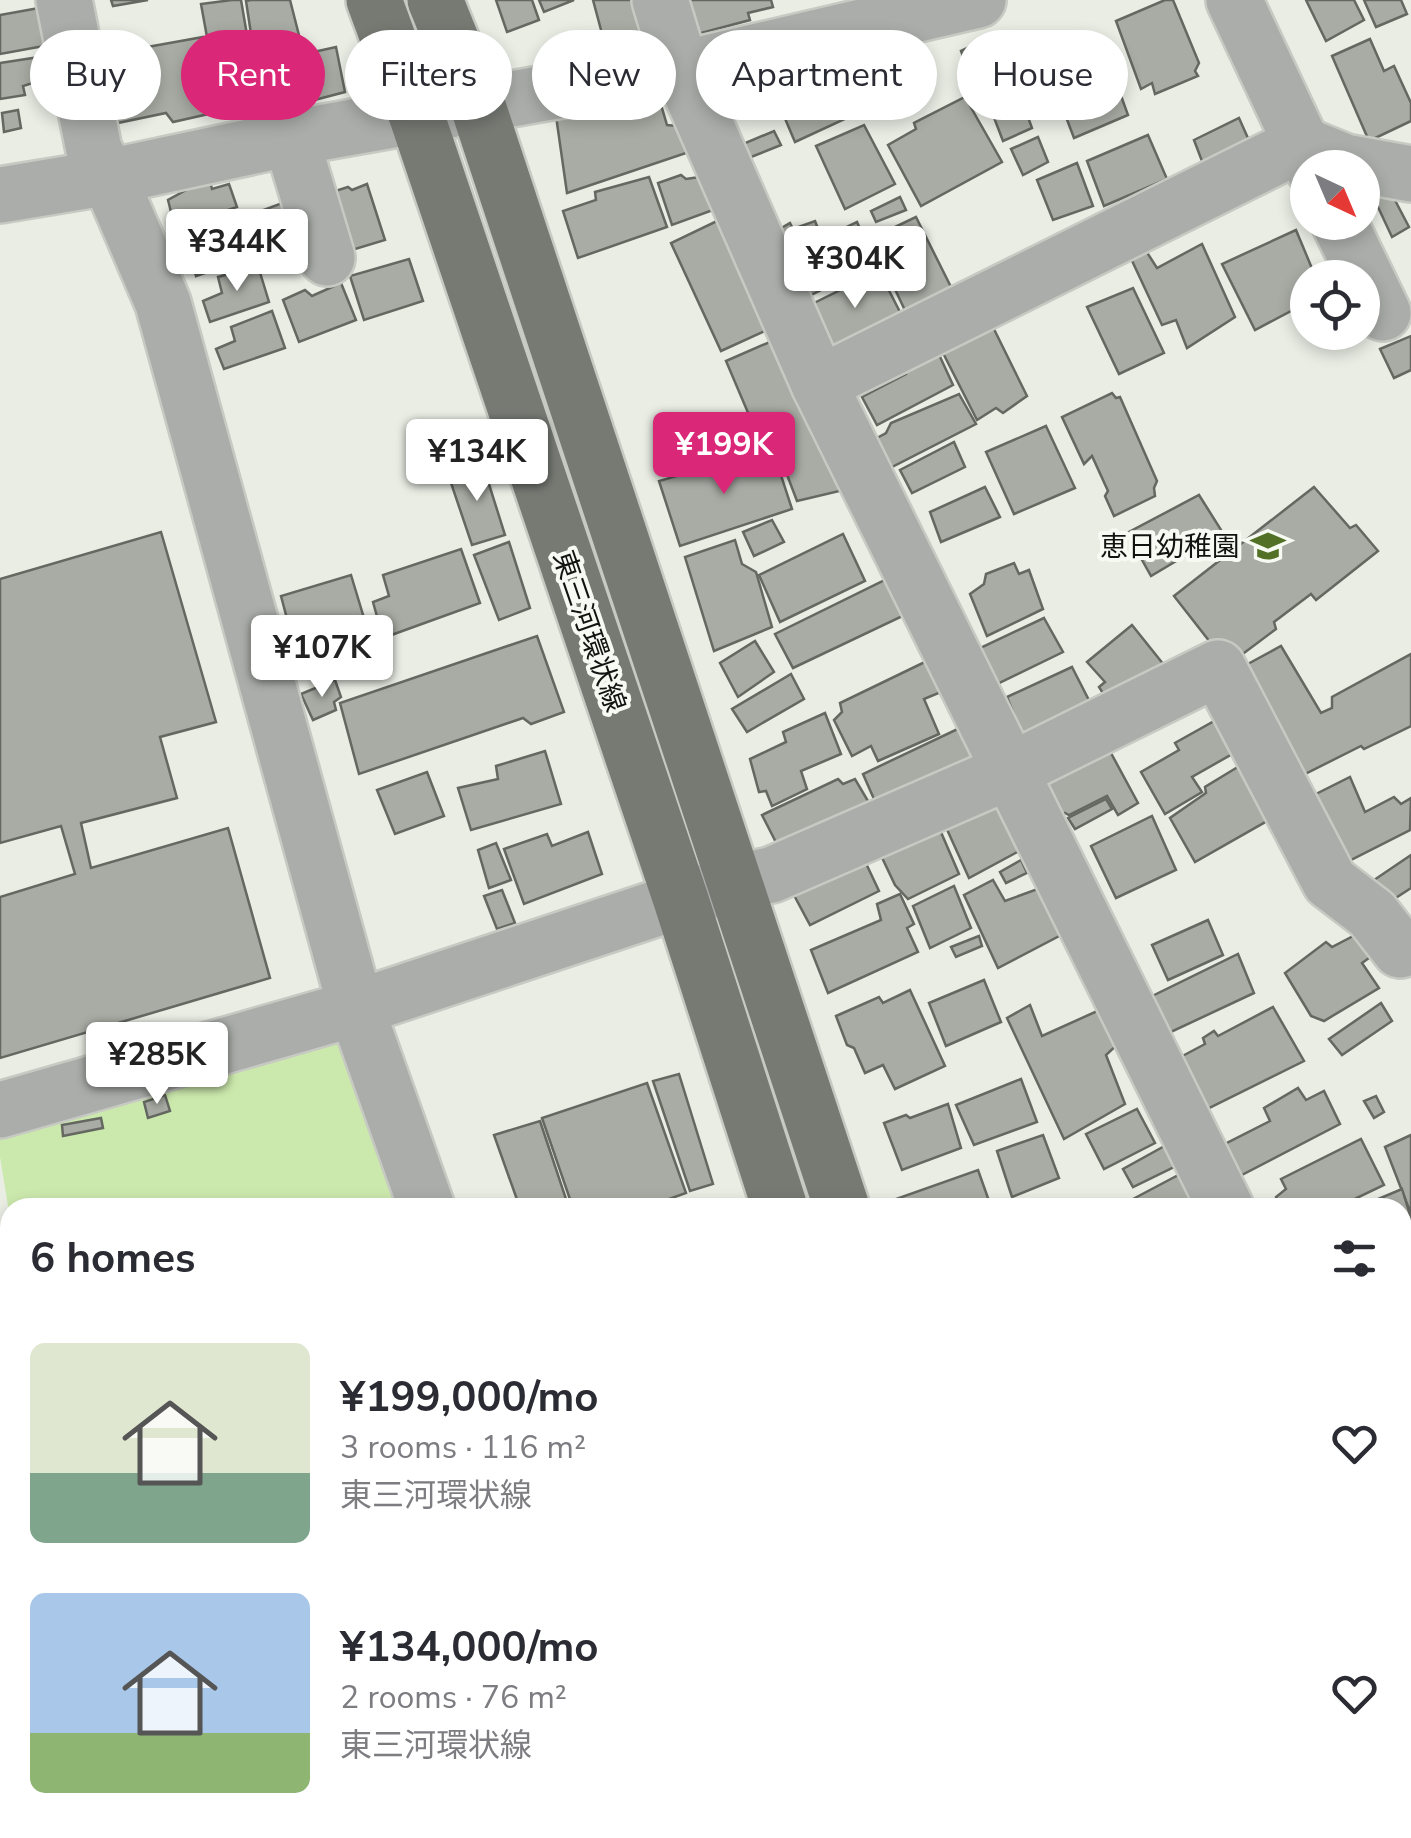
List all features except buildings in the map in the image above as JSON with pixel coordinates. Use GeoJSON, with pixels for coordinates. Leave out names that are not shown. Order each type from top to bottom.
{"type":"FeatureCollection","features":[{"type":"Feature","properties":{"kind":"main road","name":"東三河環状線"},"geometry":{"type":"LineString","coordinates":[[374,0],[385,30]]}},
{"type":"Feature","properties":{"kind":"main road","name":"東三河環状線"},"geometry":{"type":"LineString","coordinates":[[435,0],[447,30]]}},
{"type":"Feature","properties":{"kind":"main road","name":"東三河環状線"},"geometry":{"type":"LineString","coordinates":[[418,120],[681,900],[777,1198]]}},
{"type":"Feature","properties":{"kind":"main road","name":"東三河環状線"},"geometry":{"type":"LineString","coordinates":[[483,120],[839,1198]]}},
{"type":"Feature","properties":{"kind":"street"},"geometry":{"type":"LineString","coordinates":[[64,0],[94,150],[163,303],[356,1008],[423,1198]]}},
{"type":"Feature","properties":{"kind":"street"},"geometry":{"type":"LineString","coordinates":[[660,0],[681,70],[819,384],[1221,1198]]}},
{"type":"Feature","properties":{"kind":"street"},"geometry":{"type":"LineString","coordinates":[[512,100],[681,70],[978,0]]}},
{"type":"Feature","properties":{"kind":"street"},"geometry":{"type":"LineString","coordinates":[[1234,0],[1304,150]]}},
{"type":"Feature","properties":{"kind":"street"},"geometry":{"type":"LineString","coordinates":[[0,195],[399,120]]}},
{"type":"Feature","properties":{"kind":"street"},"geometry":{"type":"LineString","coordinates":[[291,138],[327,258]]}},
{"type":"Feature","properties":{"kind":"street"},"geometry":{"type":"LineString","coordinates":[[819,384],[1290,164]]}},
{"type":"Feature","properties":{"kind":"street"},"geometry":{"type":"LineString","coordinates":[[1380,168],[1411,174]]}},
{"type":"Feature","properties":{"kind":"street"},"geometry":{"type":"LineString","coordinates":[[1348,240],[1383,313]]}},
{"type":"Feature","properties":{"kind":"street"},"geometry":{"type":"LineString","coordinates":[[0,1110],[356,1008],[733,883],[771,875],[1010,770],[1218,668],[1330,882],[1372,914],[1400,950]]}},
{"type":"Feature","properties":{"kind":"green space"},"geometry":{"type":"Polygon","coordinates":[[[356,1008],[424,1198],[7,1198],[0,1157],[0,1110],[356,1008]]]}},
{"type":"Feature","properties":{"kind":"place","name":"恵日幼稚園"},"geometry":{"type":"Point","coordinates":[1268,546]}}]}
